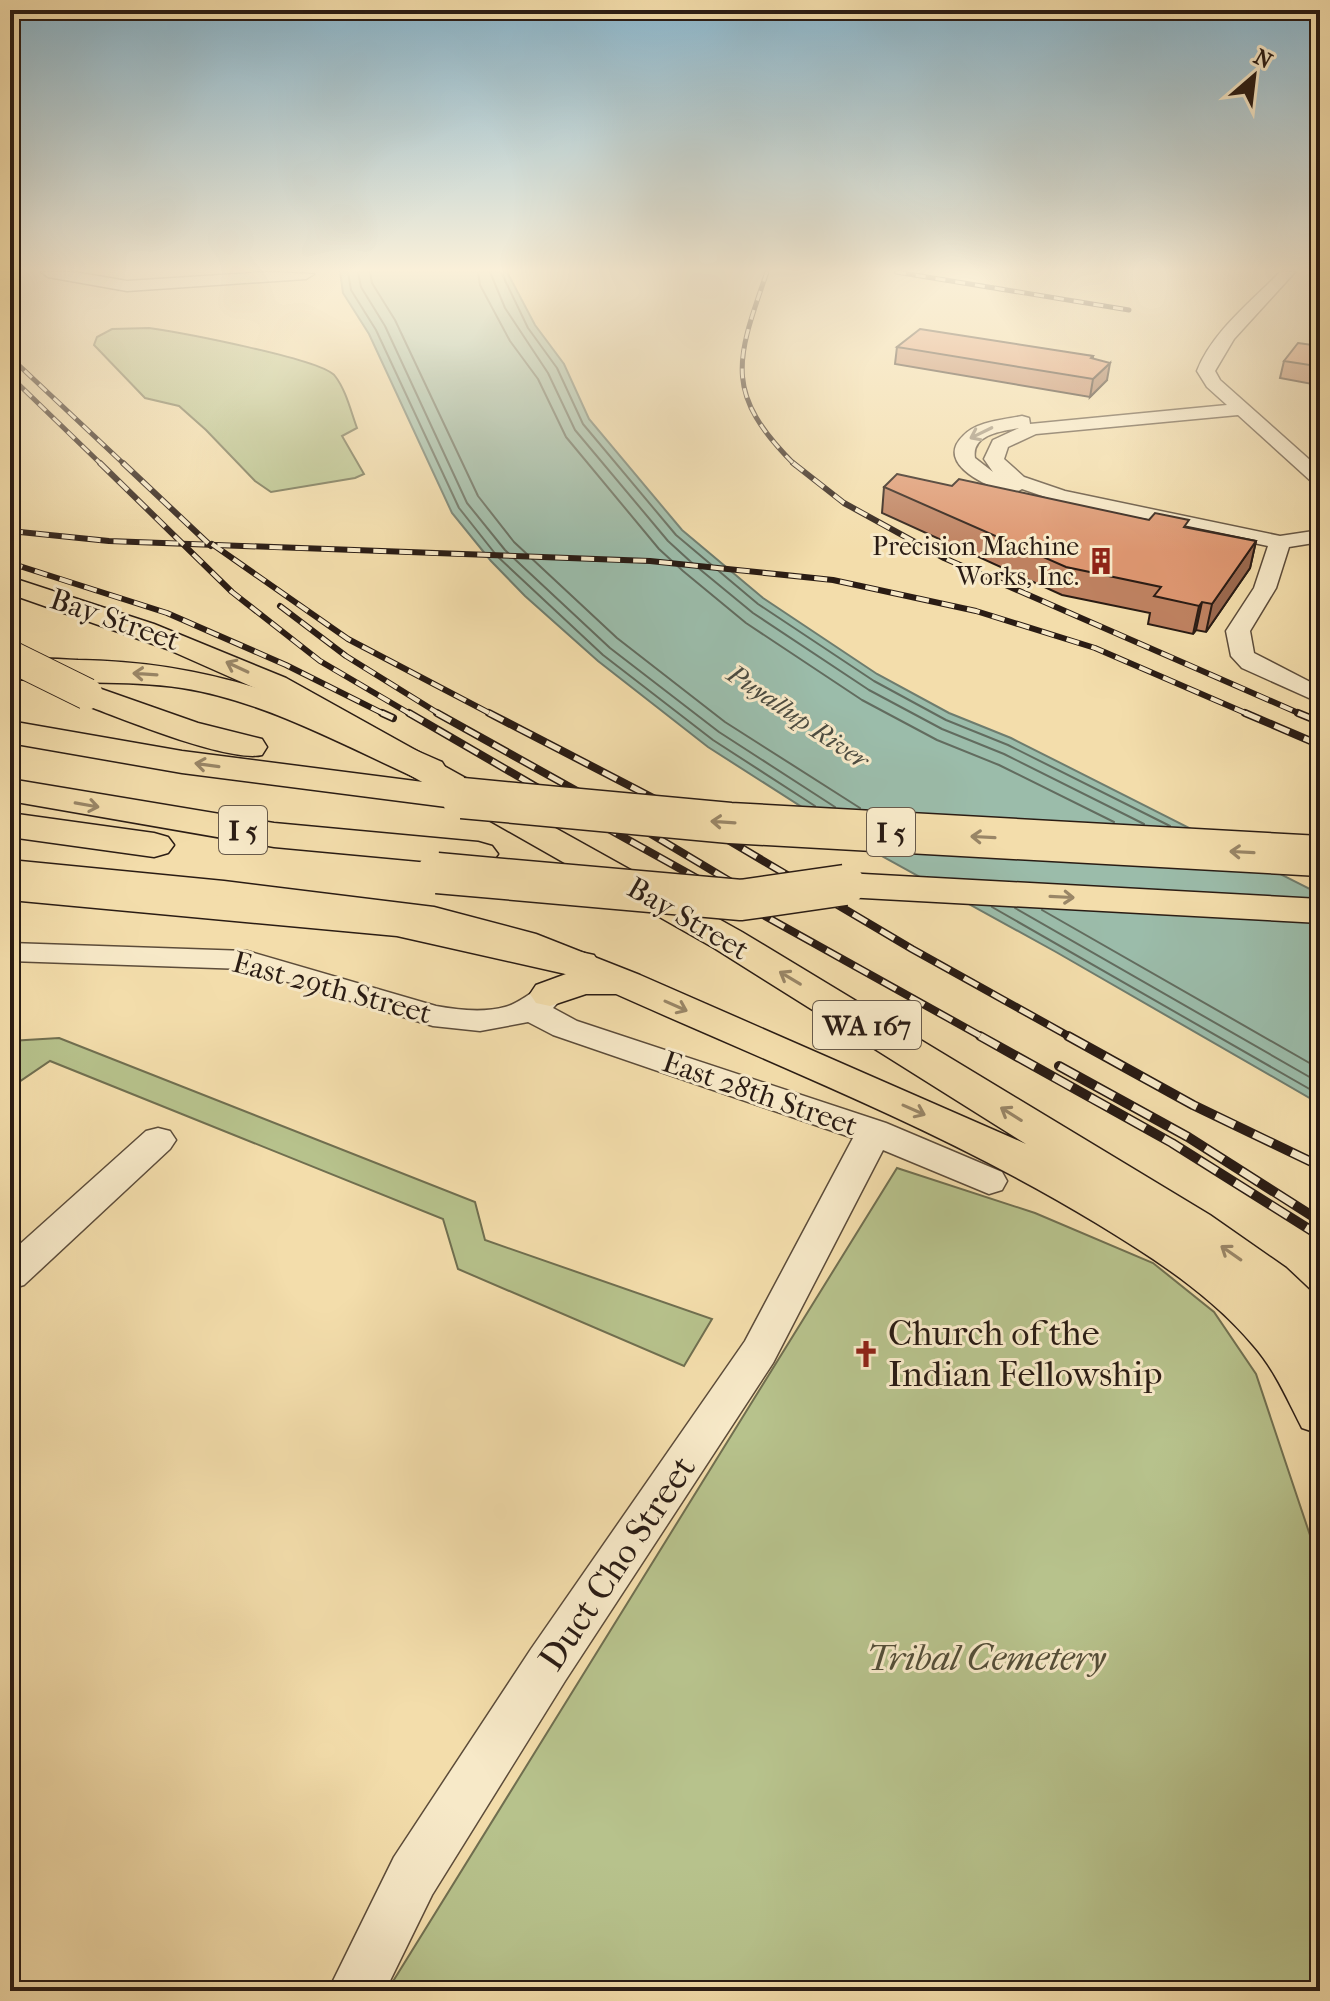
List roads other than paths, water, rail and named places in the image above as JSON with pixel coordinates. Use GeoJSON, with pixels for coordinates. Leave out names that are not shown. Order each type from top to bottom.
{"type":"FeatureCollection","features":[{"type":"Feature","properties":{"kind":"highway"},"geometry":{"type":"LineString","coordinates":[[10,656],[87,694],[186,730],[462,798]]}},
{"type":"Feature","properties":{"kind":"highway"},"geometry":{"type":"LineString","coordinates":[[10,669],[108,671],[208,683],[276,705],[429,770]]}},
{"type":"Feature","properties":{"kind":"highway","name":"I 5"},"geometry":{"type":"LineString","coordinates":[[12,732],[339,784],[462,798],[730,823],[1320,856]]}},
{"type":"Feature","properties":{"kind":"highway","name":"I 5"},"geometry":{"type":"LineString","coordinates":[[10,790],[274,835],[478,854],[845,885],[1320,911]]}},
{"type":"Feature","properties":{"kind":"highway"},"geometry":{"type":"LineString","coordinates":[[10,825],[178,848],[741,900],[845,885]]}},
{"type":"Feature","properties":{"kind":"highway"},"geometry":{"type":"LineString","coordinates":[[10,888],[397,924],[497,944],[545,967],[554,989]]}},
{"type":"Feature","properties":{"kind":"main road","name":"Bay Street"},"geometry":{"type":"LineString","coordinates":[[10,585],[149,631],[232,664],[429,770],[728,940],[1194,1227],[1269,1281],[1320,1334]]}},
{"type":"Feature","properties":{"kind":"main road","name":"WA 167"},"geometry":{"type":"LineString","coordinates":[[10,871],[398,911],[496,934],[554,989],[626,984],[982,1140],[1064,1182],[1158,1238],[1223,1285],[1270,1330],[1294,1361],[1320,1413]]}},
{"type":"Feature","properties":{"kind":"street"},"geometry":{"type":"LineString","coordinates":[[1208,365],[1206,371],[1213,383],[1317,478]]}},
{"type":"Feature","properties":{"kind":"street"},"geometry":{"type":"LineString","coordinates":[[1160,417],[1188,406],[1213,383]]}},
{"type":"Feature","properties":{"kind":"street"},"geometry":{"type":"LineString","coordinates":[[1241,409],[1113,420],[1012,423],[979,432],[963,447],[965,462],[983,476],[1015,488],[1280,542],[1320,536]]}},
{"type":"Feature","properties":{"kind":"street"},"geometry":{"type":"LineString","coordinates":[[1160,417],[1228,423],[1271,437]]}},
{"type":"Feature","properties":{"kind":"street"},"geometry":{"type":"LineString","coordinates":[[1060,496],[1008,476],[996,465],[996,449],[1005,439],[1032,429],[1113,420]]}},
{"type":"Feature","properties":{"kind":"street"},"geometry":{"type":"LineString","coordinates":[[1280,542],[1265,588],[1238,631],[1240,645],[1243,656],[1251,663],[1320,696]]}},
{"type":"Feature","properties":{"kind":"street","name":"East 29th Street"},"geometry":{"type":"LineString","coordinates":[[10,952],[247,960],[433,1016],[461,1021],[497,1019],[554,989]]}},
{"type":"Feature","properties":{"kind":"street","name":"East 28th Street"},"geometry":{"type":"LineString","coordinates":[[554,989],[565,1028],[874,1132],[989,1181]]}},
{"type":"Feature","properties":{"kind":"street","name":"Duct Cho Street"},"geometry":{"type":"LineString","coordinates":[[356,1991],[413,1876],[548,1665],[759,1352],[874,1132]]}},
{"type":"Feature","properties":{"kind":"street"},"geometry":{"type":"LineString","coordinates":[[10,1275],[158,1140]]}},
{"type":"Feature","properties":{"kind":"water","name":"Puyallup River"},"geometry":{"type":"Polygon","coordinates":[[[384,365],[565,365],[589,419],[682,530],[763,598],[877,674],[949,713],[1011,738],[1320,894],[1320,1104],[1056,952],[858,843],[708,747],[598,661],[525,596],[491,561],[452,513],[384,365]]]}},
{"type":"Feature","properties":{"kind":"railway"},"geometry":{"type":"LineString","coordinates":[[19,365],[125,465]]}},
{"type":"Feature","properties":{"kind":"railway"},"geometry":{"type":"LineString","coordinates":[[742,365],[746,396],[756,417],[794,463]]}},
{"type":"Feature","properties":{"kind":"railway"},"geometry":{"type":"LineString","coordinates":[[10,376],[102,465]]}},
{"type":"Feature","properties":{"kind":"railway"},"geometry":{"type":"LineString","coordinates":[[100,463],[183,544]]}},
{"type":"Feature","properties":{"kind":"railway"},"geometry":{"type":"LineString","coordinates":[[123,463],[210,545]]}},
{"type":"Feature","properties":{"kind":"railway"},"geometry":{"type":"LineString","coordinates":[[794,463],[844,503],[944,558],[1303,715]]}},
{"type":"Feature","properties":{"kind":"railway"},"geometry":{"type":"LineString","coordinates":[[10,531],[109,541],[183,544]]}},
{"type":"Feature","properties":{"kind":"railway"},"geometry":{"type":"LineString","coordinates":[[183,544],[210,545]]}},
{"type":"Feature","properties":{"kind":"railway"},"geometry":{"type":"LineString","coordinates":[[183,544],[232,592],[320,661],[412,715]]}},
{"type":"Feature","properties":{"kind":"railway"},"geometry":{"type":"LineString","coordinates":[[213,545],[650,561],[833,580],[976,611],[1095,648],[1250,715]]}},
{"type":"Feature","properties":{"kind":"railway"},"geometry":{"type":"LineString","coordinates":[[213,545],[348,639],[493,715]]}},
{"type":"Feature","properties":{"kind":"railway"},"geometry":{"type":"LineString","coordinates":[[10,563],[167,613],[286,665],[382,713]]}},
{"type":"Feature","properties":{"kind":"railway"},"geometry":{"type":"LineString","coordinates":[[280,606],[346,656],[441,715]]}},
{"type":"Feature","properties":{"kind":"railway"},"geometry":{"type":"LineString","coordinates":[[382,713],[393,718]]}},
{"type":"Feature","properties":{"kind":"railway"},"geometry":{"type":"LineString","coordinates":[[382,713],[386,715]]}},
{"type":"Feature","properties":{"kind":"railway"},"geometry":{"type":"LineString","coordinates":[[409,713],[614,832],[984,1038]]}},
{"type":"Feature","properties":{"kind":"railway"},"geometry":{"type":"LineString","coordinates":[[437,713],[611,810],[768,904]]}},
{"type":"Feature","properties":{"kind":"railway"},"geometry":{"type":"LineString","coordinates":[[489,713],[686,815],[912,949],[1072,1038]]}},
{"type":"Feature","properties":{"kind":"railway"},"geometry":{"type":"LineString","coordinates":[[1245,713],[1320,745]]}},
{"type":"Feature","properties":{"kind":"railway"},"geometry":{"type":"LineString","coordinates":[[1298,713],[1320,722]]}},
{"type":"Feature","properties":{"kind":"railway"},"geometry":{"type":"LineString","coordinates":[[980,1036],[1172,1143],[1320,1236]]}},
{"type":"Feature","properties":{"kind":"railway"},"geometry":{"type":"LineString","coordinates":[[1068,1036],[1193,1105],[1320,1166]]}},
{"type":"Feature","properties":{"kind":"railway"},"geometry":{"type":"LineString","coordinates":[[1059,1066],[1188,1137],[1320,1221]]}},
{"type":"Feature","properties":{"kind":"place","name":"Precision Machine Works, Inc."},"geometry":{"type":"Point","coordinates":[1101,561]}},
{"type":"Feature","properties":{"kind":"place","name":"Church of the Indian Fellowship"},"geometry":{"type":"Point","coordinates":[866,1354]}},
{"type":"Feature","properties":{"kind":"park label","name":"Tribal Cemetery"},"geometry":{"type":"Point","coordinates":[986,1658]}}]}
